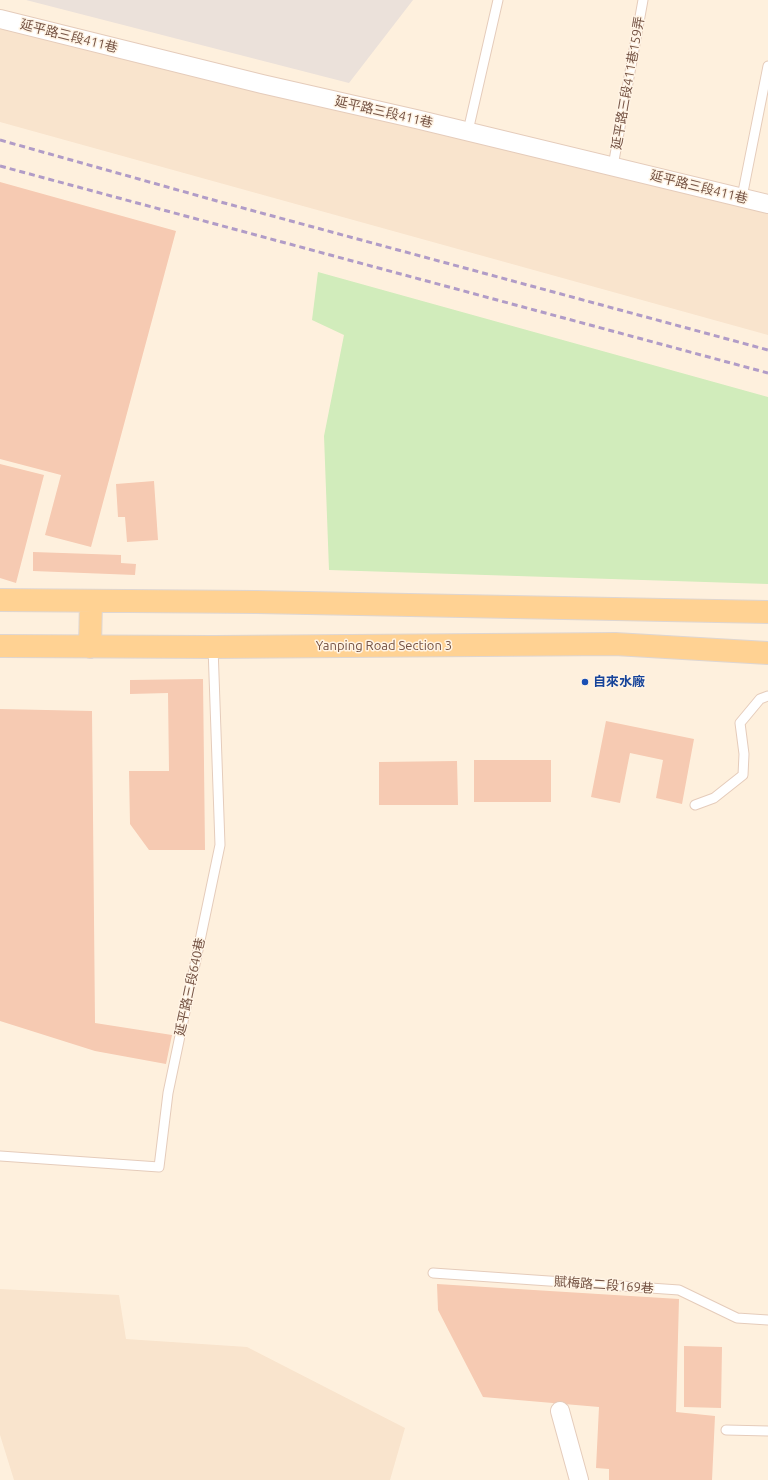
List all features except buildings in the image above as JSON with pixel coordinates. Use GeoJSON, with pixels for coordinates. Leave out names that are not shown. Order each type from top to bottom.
{"type":"FeatureCollection","features":[{"type":"Feature","properties":{"kind":"main road"},"geometry":{"type":"LineString","coordinates":[[0,600],[256,602],[768,612]]}},
{"type":"Feature","properties":{"kind":"main road"},"geometry":{"type":"LineString","coordinates":[[90,647],[91,601]]}},
{"type":"Feature","properties":{"kind":"main road","name":"Yanping Road Section 3"},"geometry":{"type":"LineString","coordinates":[[0,646],[213,647],[615,644],[768,653]]}},
{"type":"Feature","properties":{"kind":"street","name":"延平路三段411巷"},"geometry":{"type":"LineString","coordinates":[[0,19],[262,84],[468,131],[768,204]]}},
{"type":"Feature","properties":{"kind":"street"},"geometry":{"type":"LineString","coordinates":[[560,1411],[579,1480]]}},
{"type":"Feature","properties":{"kind":"lane"},"geometry":{"type":"LineString","coordinates":[[468,131],[498,0]]}},
{"type":"Feature","properties":{"kind":"lane","name":"延平路三段411巷159弄"},"geometry":{"type":"LineString","coordinates":[[613,166],[643,0]]}},
{"type":"Feature","properties":{"kind":"lane"},"geometry":{"type":"LineString","coordinates":[[742,197],[768,66]]}},
{"type":"Feature","properties":{"kind":"lane","name":"延平路三段640巷"},"geometry":{"type":"LineString","coordinates":[[0,1156],[159,1167],[168,1093],[220,845],[213,647]]}},
{"type":"Feature","properties":{"kind":"lane"},"geometry":{"type":"LineString","coordinates":[[695,805],[714,798],[743,775],[744,754],[740,722],[760,699],[768,696]]}},
{"type":"Feature","properties":{"kind":"lane","name":"賦梅路二段169巷"},"geometry":{"type":"LineString","coordinates":[[433,1273],[679,1290],[737,1318],[768,1320]]}},
{"type":"Feature","properties":{"kind":"lane"},"geometry":{"type":"LineString","coordinates":[[726,1430],[768,1431]]}},
{"type":"Feature","properties":{"kind":"shaded area"},"geometry":{"type":"Polygon","coordinates":[[[26,0],[413,0],[349,83],[26,0]]]}},
{"type":"Feature","properties":{"kind":"shaded area"},"geometry":{"type":"Polygon","coordinates":[[[0,27],[267,93],[768,213],[768,335],[0,122],[0,27]]]}},
{"type":"Feature","properties":{"kind":"shaded area"},"geometry":{"type":"Polygon","coordinates":[[[0,1289],[119,1295],[126,1339],[247,1347],[405,1428],[390,1480],[14,1480],[0,1435],[0,1289]]]}},
{"type":"Feature","properties":{"kind":"green space"},"geometry":{"type":"Polygon","coordinates":[[[318,272],[768,397],[768,584],[329,570],[324,436],[344,335],[312,320],[318,272]]]}},
{"type":"Feature","properties":{"kind":"railway"},"geometry":{"type":"LineString","coordinates":[[0,140],[217,201],[768,350]]}},
{"type":"Feature","properties":{"kind":"railway"},"geometry":{"type":"LineString","coordinates":[[0,166],[768,373]]}},
{"type":"Feature","properties":{"kind":"place","name":"自來水廠"},"geometry":{"type":"Point","coordinates":[585,682]}}]}
